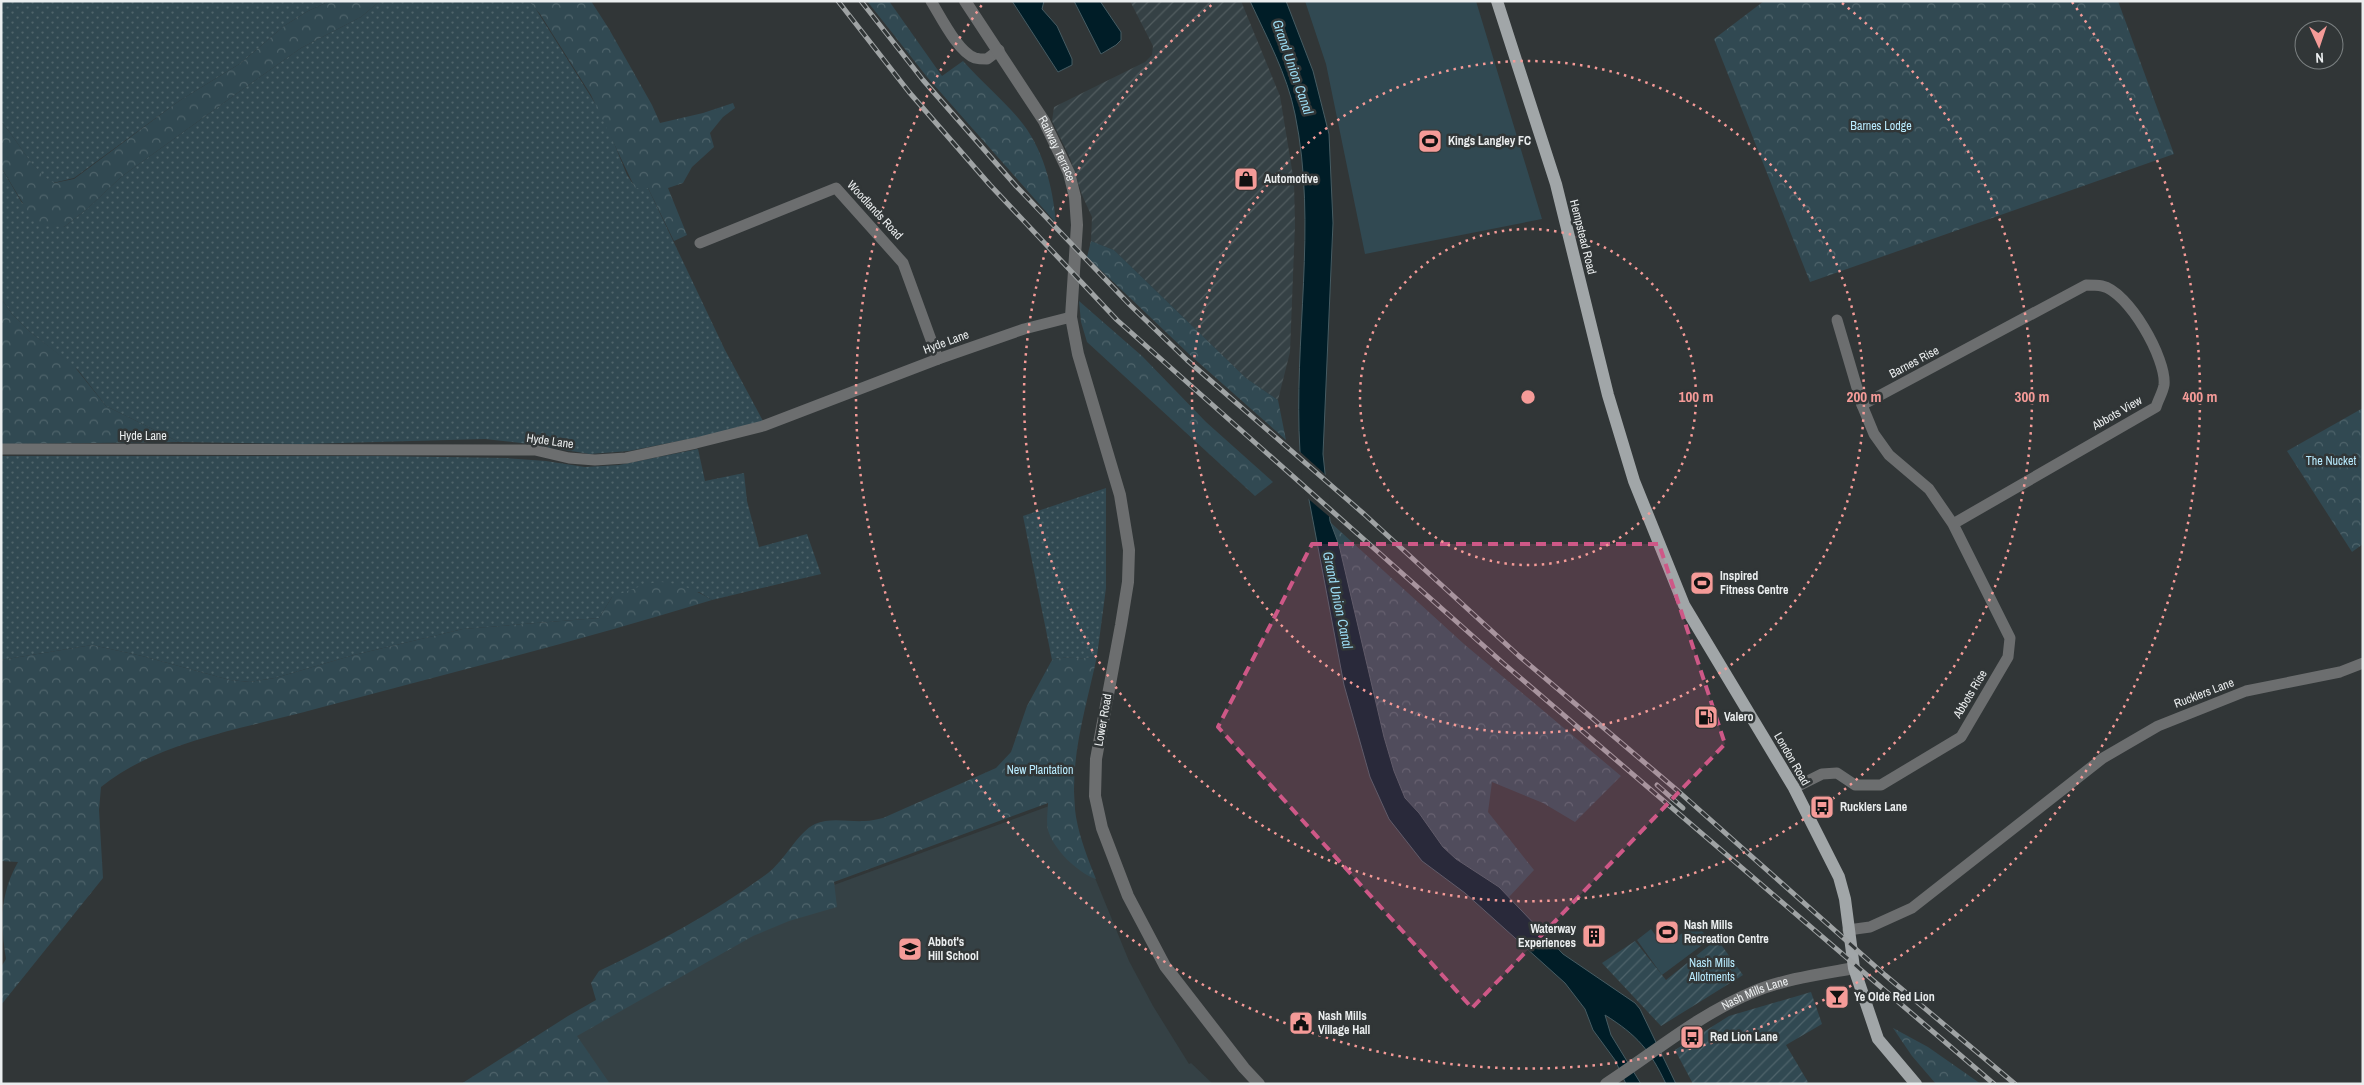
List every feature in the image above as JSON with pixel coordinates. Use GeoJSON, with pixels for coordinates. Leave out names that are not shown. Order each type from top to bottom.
{"type":"FeatureCollection","features":[{"type":"Feature","properties":{"kind":"main road","name":"Hempstead Road"},"geometry":{"type":"LineString","coordinates":[[1497,1],[1556,184],[1608,395],[1634,481]]}},
{"type":"Feature","properties":{"kind":"main road","name":"London Road"},"geometry":{"type":"LineString","coordinates":[[1634,481],[1684,605],[1794,788],[1839,877],[1845,899],[1854,968],[1878,1039],[1916,1084]]}},
{"type":"Feature","properties":{"kind":"street"},"geometry":{"type":"LineString","coordinates":[[930,1],[958,44],[967,53],[976,58],[988,60],[999,50]]}},
{"type":"Feature","properties":{"kind":"street","name":"Railway Terrace"},"geometry":{"type":"LineString","coordinates":[[965,1],[1044,121],[1069,173],[1075,197],[1077,225],[1071,318]]}},
{"type":"Feature","properties":{"kind":"street","name":"Woodlands Road"},"geometry":{"type":"LineString","coordinates":[[700,243],[836,188],[903,263],[938,359]]}},
{"type":"Feature","properties":{"kind":"street","name":"Barnes Rise"},"geometry":{"type":"LineString","coordinates":[[1862,405],[2086,285]]}},
{"type":"Feature","properties":{"kind":"street","name":"Abbots View"},"geometry":{"type":"LineString","coordinates":[[1953,524],[2156,407],[2164,384],[2158,355],[2146,330],[2124,301],[2103,286],[2086,285]]}},
{"type":"Feature","properties":{"kind":"street","name":"Hyde Lane"},"geometry":{"type":"LineString","coordinates":[[1,449],[535,450],[569,458],[595,460],[626,458],[763,426],[938,359],[1024,330],[1071,318]]}},
{"type":"Feature","properties":{"kind":"street","name":"Lower Road"},"geometry":{"type":"LineString","coordinates":[[1071,318],[1078,354],[1120,496],[1128,536],[1128,582],[1096,759],[1095,796],[1102,828],[1112,859],[1128,896],[1165,966],[1244,1068],[1259,1084]]}},
{"type":"Feature","properties":{"kind":"street"},"geometry":{"type":"LineString","coordinates":[[1837,320],[1862,405],[1874,434],[1889,455],[1929,489],[1953,524]]}},
{"type":"Feature","properties":{"kind":"street","name":"Abbots Rise"},"geometry":{"type":"LineString","coordinates":[[1794,788],[1822,774],[1837,773],[1855,785],[1881,785],[1961,737],[2008,657],[2010,638],[1953,524]]}},
{"type":"Feature","properties":{"kind":"street","name":"Rucklers Lane"},"geometry":{"type":"LineString","coordinates":[[1848,930],[1870,927],[1912,908],[2103,758],[2158,726],[2246,691],[2340,672],[2363,663]]}},
{"type":"Feature","properties":{"kind":"street","name":"Nash Mills Lane"},"geometry":{"type":"LineString","coordinates":[[1611,1080],[1700,1019],[1754,992],[1812,976],[1854,968]]}},
{"type":"Feature","properties":{"kind":"highlighted area"},"geometry":{"type":"Polygon","coordinates":[[[1312,544],[1659,544],[1725,744],[1472,1008],[1218,727],[1312,544]]]}},
{"type":"Feature","properties":{"kind":"shaded area"},"geometry":{"type":"Polygon","coordinates":[[[1130,1],[1241,1],[1280,96],[1294,182],[1295,225],[1290,352],[1278,400],[1246,378],[1114,250],[1091,241],[1092,217],[1082,195],[1070,158],[1052,121],[1054,107],[1145,62],[1152,55],[1153,46],[1130,1]]]}},
{"type":"Feature","properties":{"kind":"shaded area","name":"Abbot's Hill School"},"geometry":{"type":"Polygon","coordinates":[[[1074,791],[1075,810],[1072,810],[1091,873],[1093,873],[1129,961],[1153,1006],[1189,1064],[1191,1063],[1213,1084],[461,1084],[834,885],[1049,806],[1074,791]]]}},
{"type":"Feature","properties":{"kind":"green space"},"geometry":{"type":"Polygon","coordinates":[[[1,1],[330,1],[308,11],[284,26],[241,63],[179,101],[74,178],[53,183],[38,171],[1,122],[1,1]]]}},
{"type":"Feature","properties":{"kind":"green space"},"geometry":{"type":"Polygon","coordinates":[[[330,1],[380,1],[361,17],[301,48],[243,89],[121,177],[87,209],[64,227],[40,225],[33,220],[1,167],[1,122],[32,163],[46,177],[54,183],[74,179],[179,101],[241,63],[284,26],[308,11],[330,1]]]}},
{"type":"Feature","properties":{"kind":"green space"},"geometry":{"type":"Polygon","coordinates":[[[380,1],[529,1],[534,6],[603,116],[627,175],[635,187],[648,188],[725,350],[763,421],[719,433],[629,451],[590,454],[485,439],[303,444],[179,442],[106,406],[78,370],[29,331],[12,314],[1,298],[1,167],[22,203],[64,227],[87,209],[121,177],[243,89],[301,48],[361,17],[380,1]]]}},
{"type":"Feature","properties":{"kind":"green space"},"geometry":{"type":"Polygon","coordinates":[[[529,1],[591,1],[652,105],[660,123],[703,113],[733,103],[735,108],[723,117],[710,133],[714,147],[692,167],[683,183],[668,188],[687,235],[674,241],[648,188],[635,188],[591,95],[540,14],[529,1]]]}},
{"type":"Feature","properties":{"kind":"green space"},"geometry":{"type":"Polygon","coordinates":[[[867,1],[889,1],[942,76],[963,61],[1019,119],[1034,142],[1045,168],[1052,195],[1056,223],[927,77],[867,1]]]}},
{"type":"Feature","properties":{"kind":"green space","name":"Kings Langley FC"},"geometry":{"type":"Polygon","coordinates":[[[1305,1],[1476,1],[1542,219],[1365,254],[1326,64],[1305,1]]]}},
{"type":"Feature","properties":{"kind":"green space","name":"Barnes Lodge"},"geometry":{"type":"Polygon","coordinates":[[[1764,1],[2118,1],[2174,154],[1810,282],[1714,39],[1764,1]]]}},
{"type":"Feature","properties":{"kind":"green space"},"geometry":{"type":"Polygon","coordinates":[[[1091,241],[1114,250],[1246,378],[1278,400],[1286,440],[1190,355],[1087,257],[1091,241]]]}},
{"type":"Feature","properties":{"kind":"green space"},"geometry":{"type":"Polygon","coordinates":[[[1,298],[12,314],[29,331],[74,366],[106,406],[179,442],[1,444],[1,298]]]}},
{"type":"Feature","properties":{"kind":"green space"},"geometry":{"type":"Polygon","coordinates":[[[1079,301],[1142,356],[1206,422],[1273,482],[1255,496],[1087,342],[1081,322],[1079,301]]]}},
{"type":"Feature","properties":{"kind":"green space","name":"The Nucket"},"geometry":{"type":"Polygon","coordinates":[[[2363,408],[2363,544],[2352,552],[2287,451],[2363,408]]]}},
{"type":"Feature","properties":{"kind":"green space"},"geometry":{"type":"Polygon","coordinates":[[[698,449],[705,481],[744,473],[747,501],[759,547],[807,534],[821,574],[712,600],[699,592],[612,597],[599,618],[463,629],[354,655],[275,678],[250,682],[230,680],[142,656],[92,645],[1,660],[1,456],[380,456],[505,458],[546,461],[585,467],[619,465],[698,449]]]}},
{"type":"Feature","properties":{"kind":"green space"},"geometry":{"type":"Polygon","coordinates":[[[1106,488],[1106,588],[1097,656],[1052,660],[1023,516],[1106,488]]]}},
{"type":"Feature","properties":{"kind":"green space"},"geometry":{"type":"Polygon","coordinates":[[[1330,522],[1464,644],[1621,776],[1575,822],[1543,803],[1492,782],[1488,812],[1534,870],[1509,897],[1499,887],[1456,859],[1443,847],[1419,813],[1405,798],[1394,771],[1384,737],[1339,545],[1330,522]]]}},
{"type":"Feature","properties":{"kind":"green space"},"geometry":{"type":"Polygon","coordinates":[[[659,582],[673,583],[686,587],[712,600],[516,656],[205,737],[150,758],[124,771],[101,787],[99,810],[103,878],[1,1005],[1,967],[6,959],[2,920],[3,909],[8,885],[18,862],[1,861],[1,660],[92,645],[142,656],[230,680],[250,682],[275,678],[354,655],[463,629],[599,618],[612,597],[646,584],[659,582]]]}},
{"type":"Feature","properties":{"kind":"green space","name":"New Plantation"},"geometry":{"type":"Polygon","coordinates":[[[1097,656],[1079,736],[1074,776],[1076,817],[1087,856],[1096,879],[1074,866],[1055,845],[1048,830],[1048,803],[834,882],[837,907],[789,921],[753,936],[577,1036],[610,1084],[461,1084],[596,1000],[591,983],[599,971],[685,926],[748,887],[768,873],[803,833],[815,824],[827,821],[867,821],[883,818],[996,768],[1011,752],[1027,706],[1052,660],[1097,656]]]}},
{"type":"Feature","properties":{"kind":"green space"},"geometry":{"type":"Polygon","coordinates":[[[1697,924],[1709,940],[1662,975],[1637,940],[1651,929],[1661,943],[1673,939],[1697,924]]]}},
{"type":"Feature","properties":{"kind":"green space","name":"Nash Mills Allotments"},"geometry":{"type":"Polygon","coordinates":[[[1717,939],[1743,975],[1661,1026],[1602,963],[1635,941],[1666,980],[1717,939]]]}},
{"type":"Feature","properties":{"kind":"green space"},"geometry":{"type":"Polygon","coordinates":[[[1811,992],[1822,1024],[1786,1045],[1808,1082],[1805,1084],[1693,1084],[1675,1050],[1729,1016],[1811,992]]]}},
{"type":"Feature","properties":{"kind":"green space"},"geometry":{"type":"Polygon","coordinates":[[[1893,1028],[1928,1047],[1981,1084],[1936,1084],[1912,1056],[1893,1028]]]}},
{"type":"Feature","properties":{"kind":"water"},"geometry":{"type":"Polygon","coordinates":[[[1012,1],[1044,1],[1042,9],[1057,26],[1072,59],[1072,65],[1058,72],[1012,1]]]}},
{"type":"Feature","properties":{"kind":"water"},"geometry":{"type":"Polygon","coordinates":[[[1074,1],[1100,1],[1121,32],[1121,40],[1101,54],[1074,1]]]}},
{"type":"Feature","properties":{"kind":"water","name":"Grand Union Canal"},"geometry":{"type":"Polygon","coordinates":[[[1250,1],[1286,1],[1313,71],[1329,134],[1333,223],[1323,454],[1330,521],[1339,545],[1384,737],[1394,771],[1405,798],[1419,813],[1443,847],[1456,859],[1499,887],[1563,954],[1635,1003],[1640,1009],[1676,1084],[1666,1084],[1642,1044],[1626,1029],[1605,1015],[1611,1035],[1641,1084],[1626,1084],[1615,1060],[1593,1030],[1585,1009],[1565,983],[1465,893],[1422,861],[1389,819],[1370,777],[1344,685],[1300,452],[1300,367],[1305,240],[1302,156],[1295,114],[1287,85],[1276,56],[1250,1]]]}},
{"type":"Feature","properties":{"kind":"pier"},"geometry":{"type":"Polygon","coordinates":[[[1298,450],[1327,476],[1332,519],[1305,496],[1298,450]]]}},
{"type":"Feature","properties":{"kind":"railway"},"geometry":{"type":"LineString","coordinates":[[838,1],[909,92],[990,185],[1117,320],[1503,663],[1994,1084]]}},
{"type":"Feature","properties":{"kind":"railway"},"geometry":{"type":"LineString","coordinates":[[861,1],[923,80],[1016,186],[1130,305],[1187,360],[1364,514],[1519,656],[1678,791],[1885,975],[2015,1084]]}},
{"type":"Feature","properties":{"kind":"railway"},"geometry":{"type":"LineString","coordinates":[[1657,785],[1683,808]]}},
{"type":"Feature","properties":{"kind":"place","name":"Kings Langley FC"},"geometry":{"type":"Point","coordinates":[1430,141]}},
{"type":"Feature","properties":{"kind":"place","name":"Automotive"},"geometry":{"type":"Point","coordinates":[1246,179]}},
{"type":"Feature","properties":{"kind":"place","name":"Inspired Fitness Centre"},"geometry":{"type":"Point","coordinates":[1702,583]}},
{"type":"Feature","properties":{"kind":"place","name":"Valero"},"geometry":{"type":"Point","coordinates":[1706,717]}},
{"type":"Feature","properties":{"kind":"place","name":"Rucklers Lane"},"geometry":{"type":"Point","coordinates":[1822,807]}},
{"type":"Feature","properties":{"kind":"place","name":"Nash Mills Recreation Centre"},"geometry":{"type":"Point","coordinates":[1667,932]}},
{"type":"Feature","properties":{"kind":"place","name":"Waterway Experiences"},"geometry":{"type":"Point","coordinates":[1594,936]}},
{"type":"Feature","properties":{"kind":"place","name":"Abbot's Hill School"},"geometry":{"type":"Point","coordinates":[910,949]}},
{"type":"Feature","properties":{"kind":"place","name":"Ye Olde Red Lion"},"geometry":{"type":"Point","coordinates":[1837,997]}},
{"type":"Feature","properties":{"kind":"place","name":"Nash Mills Village Hall"},"geometry":{"type":"Point","coordinates":[1301,1023]}},
{"type":"Feature","properties":{"kind":"place","name":"Red Lion Lane"},"geometry":{"type":"Point","coordinates":[1692,1037]}}]}
